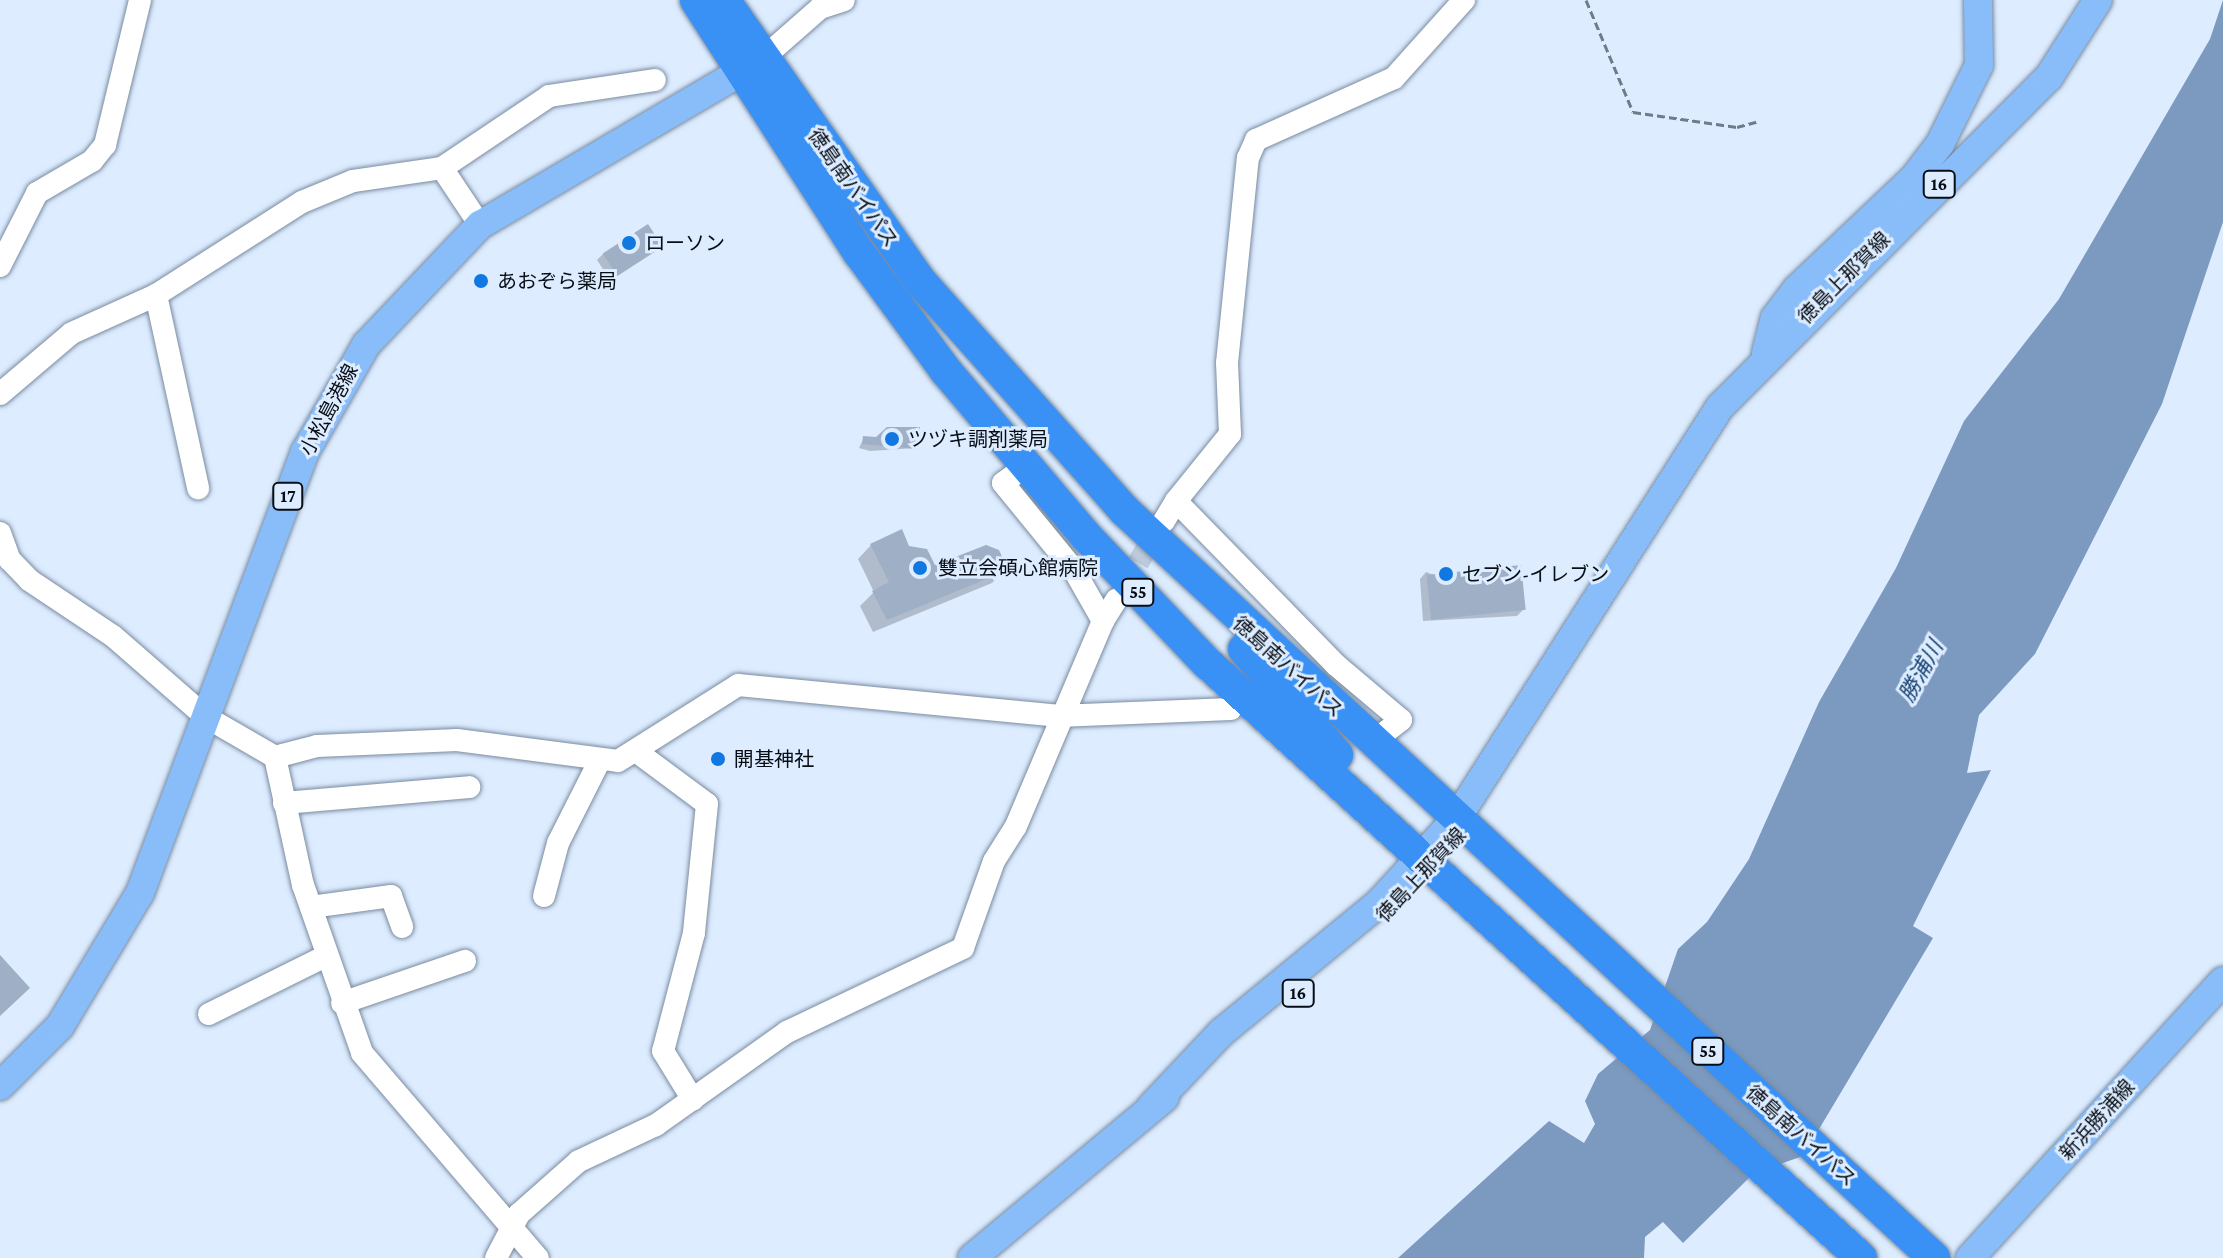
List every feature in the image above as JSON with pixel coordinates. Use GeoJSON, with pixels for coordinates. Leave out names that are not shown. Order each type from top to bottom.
{"type":"FeatureCollection","features":[{"type":"Feature","properties":{"kind":"highway","name":"徳島南バイパス"},"geometry":{"type":"LineString","coordinates":[[696,0],[921,282],[1058,441],[1190,575],[1934,1258]]}},
{"type":"Feature","properties":{"kind":"highway","name":"徳島南バイパス"},"geometry":{"type":"LineString","coordinates":[[724,0],[753,68],[860,254],[1025,467],[1205,661],[1435,861],[1861,1258]]}},
{"type":"Feature","properties":{"kind":"highway"},"geometry":{"type":"LineString","coordinates":[[1190,575],[1300,718],[1435,861]]}},
{"type":"Feature","properties":{"kind":"main road"},"geometry":{"type":"LineString","coordinates":[[1765,356],[1775,318],[1797,289],[1914,178],[1940,144],[1979,65],[1978,0]]}},
{"type":"Feature","properties":{"kind":"main road","name":"徳島上那賀線"},"geometry":{"type":"LineString","coordinates":[[972,1258],[1151,1107],[1356,946],[1468,830],[1612,576],[1683,460],[1765,356],[2049,77],[2098,0]]}},
{"type":"Feature","properties":{"kind":"main road","name":"小松島港線"},"geometry":{"type":"LineString","coordinates":[[0,1086],[60,1026],[105,961],[140,893],[331,398],[366,345],[480,225],[753,68]]}},
{"type":"Feature","properties":{"kind":"main road","name":"新浜勝浦線"},"geometry":{"type":"LineString","coordinates":[[1970,1258],[2223,981]]}},
{"type":"Feature","properties":{"kind":"street"},"geometry":{"type":"LineString","coordinates":[[0,266],[37,193],[92,161],[105,145],[140,0]]}},
{"type":"Feature","properties":{"kind":"street"},"geometry":{"type":"LineString","coordinates":[[753,68],[820,8],[844,0]]}},
{"type":"Feature","properties":{"kind":"street"},"geometry":{"type":"LineString","coordinates":[[1372,743],[1401,720],[1336,665],[1170,511],[1230,434],[1227,363],[1248,158],[1256,140],[1394,78],[1464,0]]}},
{"type":"Feature","properties":{"kind":"street"},"geometry":{"type":"LineString","coordinates":[[2,387],[72,333],[156,295],[247,232],[337,185],[442,168],[549,96],[655,80]]}},
{"type":"Feature","properties":{"kind":"street"},"geometry":{"type":"LineString","coordinates":[[442,168],[480,225]]}},
{"type":"Feature","properties":{"kind":"street"},"geometry":{"type":"LineString","coordinates":[[156,295],[198,488]]}},
{"type":"Feature","properties":{"kind":"street"},"geometry":{"type":"LineString","coordinates":[[1025,467],[1003,483],[1074,570],[1103,621]]}},
{"type":"Feature","properties":{"kind":"street"},"geometry":{"type":"LineString","coordinates":[[0,533],[10,560],[29,580],[113,636],[206,717],[275,757],[317,746],[457,740],[537,745],[599,762],[637,752],[738,685],[1058,716],[1231,709]]}},
{"type":"Feature","properties":{"kind":"street"},"geometry":{"type":"LineString","coordinates":[[496,1258],[510,1231],[579,1161],[693,1100],[787,1032],[963,948],[1058,716],[1116,600]]}},
{"type":"Feature","properties":{"kind":"street"},"geometry":{"type":"LineString","coordinates":[[637,752],[707,804],[694,933],[663,1051],[693,1100]]}},
{"type":"Feature","properties":{"kind":"street"},"geometry":{"type":"LineString","coordinates":[[275,757],[311,907],[362,1053],[450,1148],[510,1231],[538,1258]]}},
{"type":"Feature","properties":{"kind":"street"},"geometry":{"type":"LineString","coordinates":[[544,896],[558,843],[599,762]]}},
{"type":"Feature","properties":{"kind":"street"},"geometry":{"type":"LineString","coordinates":[[284,803],[469,787]]}},
{"type":"Feature","properties":{"kind":"street"},"geometry":{"type":"LineString","coordinates":[[311,907],[391,896],[402,927]]}},
{"type":"Feature","properties":{"kind":"street"},"geometry":{"type":"LineString","coordinates":[[209,1014],[326,956]]}},
{"type":"Feature","properties":{"kind":"street"},"geometry":{"type":"LineString","coordinates":[[342,1003],[465,961]]}},
{"type":"Feature","properties":{"kind":"path"},"geometry":{"type":"LineString","coordinates":[[1586,0],[1633,112],[1737,127],[1759,121]]}},
{"type":"Feature","properties":{"kind":"water","name":"勝浦川"},"geometry":{"type":"Polygon","coordinates":[[[2223,0],[2223,222],[2162,404],[2035,654],[1979,715],[1967,773],[1991,770],[1913,926],[1933,938],[1803,1156],[1754,1173],[1683,1243],[1663,1222],[1645,1237],[1644,1258],[1398,1258],[1549,1121],[1584,1143],[1595,1124],[1585,1101],[1598,1074],[1650,1030],[1678,949],[1707,922],[1749,859],[1819,702],[1896,568],[1964,421],[2059,299],[2210,39],[2223,0]]]}},
{"type":"Feature","properties":{"kind":"building"},"geometry":{"type":"Polygon","coordinates":[[[648,224],[663,247],[617,276],[603,253],[648,224]]]}},
{"type":"Feature","properties":{"kind":"building"},"geometry":{"type":"Polygon","coordinates":[[[887,427],[920,427],[918,449],[862,444],[863,436],[876,437],[887,427]]]}},
{"type":"Feature","properties":{"kind":"building"},"geometry":{"type":"Polygon","coordinates":[[[902,529],[909,546],[927,549],[935,565],[986,545],[999,550],[1008,570],[887,620],[872,591],[889,582],[870,544],[902,529]]]}},
{"type":"Feature","properties":{"kind":"building"},"geometry":{"type":"Polygon","coordinates":[[[1521,565],[1526,610],[1431,620],[1427,575],[1521,565]]]}},
{"type":"Feature","properties":{"kind":"building"},"geometry":{"type":"Polygon","coordinates":[[[0,955],[30,988],[0,1016],[0,955]]]}},
{"type":"Feature","properties":{"kind":"tunnel"},"geometry":{"type":"LineString","coordinates":[[1121,591],[1161,525]]}},
{"type":"Feature","properties":{"kind":"place","name":"ローソン"},"geometry":{"type":"Point","coordinates":[629,243]}},
{"type":"Feature","properties":{"kind":"place","name":"あおぞら薬局"},"geometry":{"type":"Point","coordinates":[481,281]}},
{"type":"Feature","properties":{"kind":"place","name":"ツヅキ調剤薬局"},"geometry":{"type":"Point","coordinates":[892,439]}},
{"type":"Feature","properties":{"kind":"place","name":"雙立会碩心館病院"},"geometry":{"type":"Point","coordinates":[920,568]}},
{"type":"Feature","properties":{"kind":"place","name":"セブン-イレブン"},"geometry":{"type":"Point","coordinates":[1446,574]}},
{"type":"Feature","properties":{"kind":"place","name":"開基神社"},"geometry":{"type":"Point","coordinates":[718,759]}}]}
